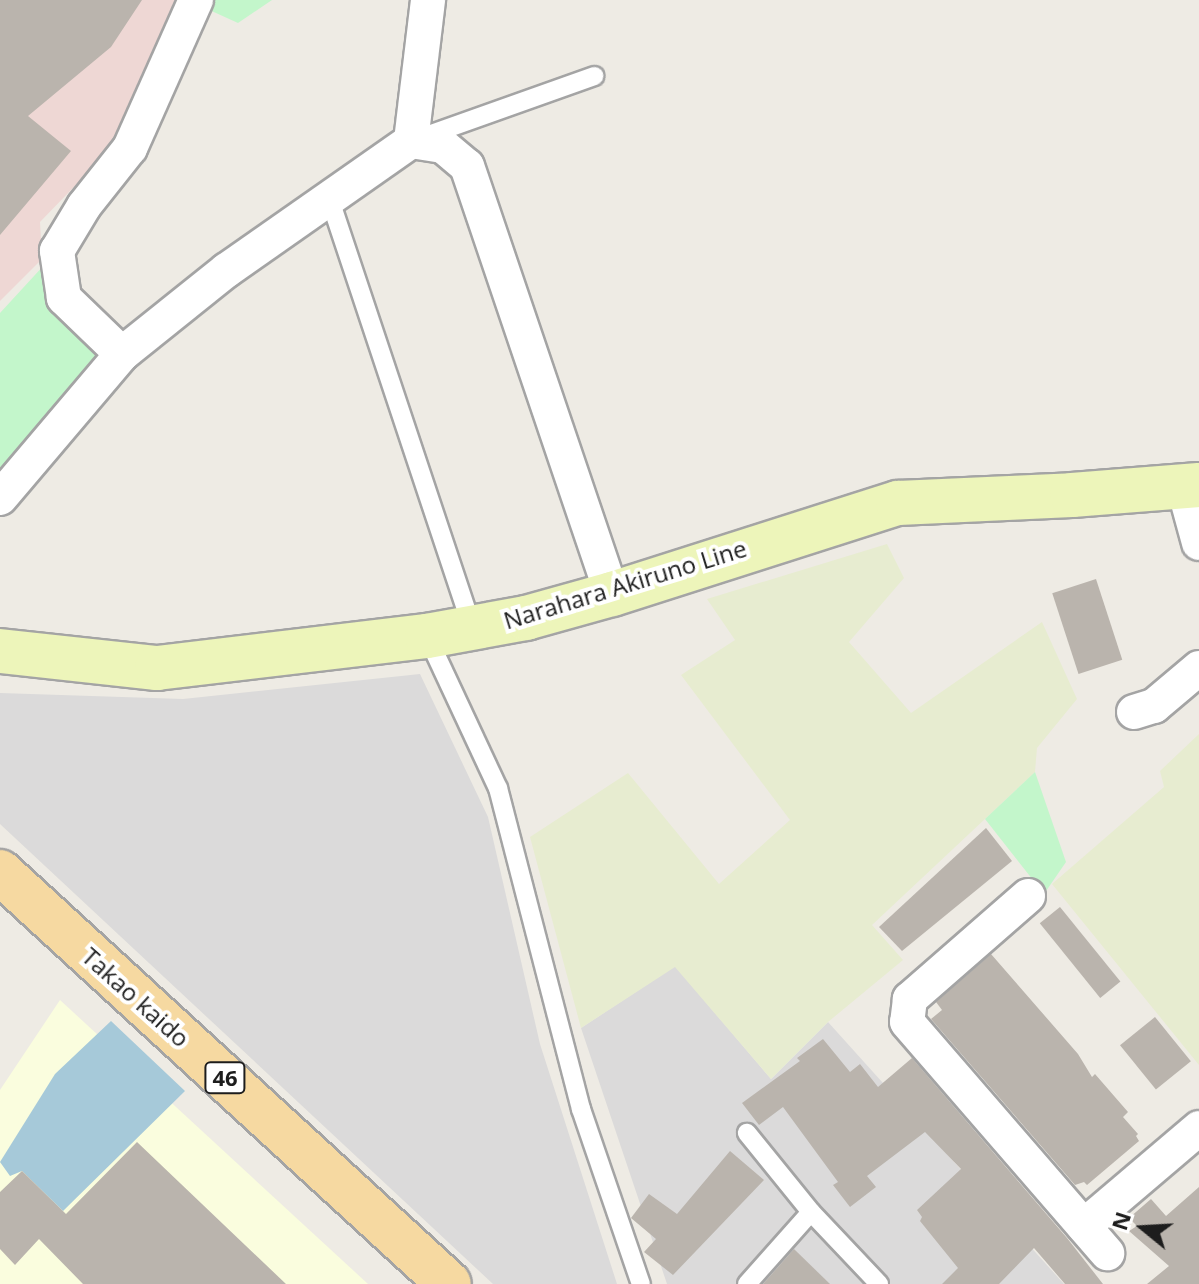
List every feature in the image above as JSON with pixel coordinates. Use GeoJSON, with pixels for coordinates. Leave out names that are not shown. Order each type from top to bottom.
{"type":"FeatureCollection","features":[{"type":"Feature","properties":{"kind":"main road","name":"Narahara Akiruno Line"},"geometry":{"type":"LineString","coordinates":[[0,651],[157,668],[427,636],[526,618],[612,594],[898,503],[1192,486]]}},
{"type":"Feature","properties":{"kind":"main road","name":"Takao kaido"},"geometry":{"type":"LineString","coordinates":[[0,872],[449,1284]]}},
{"type":"Feature","properties":{"kind":"street"},"geometry":{"type":"LineString","coordinates":[[122,354],[64,298],[57,251],[84,206],[130,148],[196,0]]}},
{"type":"Feature","properties":{"kind":"street"},"geometry":{"type":"LineString","coordinates":[[411,141],[428,0]]}},
{"type":"Feature","properties":{"kind":"street"},"geometry":{"type":"LineString","coordinates":[[0,498],[122,354],[227,270],[411,141],[443,146],[467,166],[612,594]]}},
{"type":"Feature","properties":{"kind":"street"},"geometry":{"type":"LineString","coordinates":[[1192,486],[1199,543]]}},
{"type":"Feature","properties":{"kind":"street"},"geometry":{"type":"LineString","coordinates":[[1134,712],[1154,706],[1199,668]]}},
{"type":"Feature","properties":{"kind":"street"},"geometry":{"type":"LineString","coordinates":[[1028,896],[910,999],[907,1022],[1107,1253]]}},
{"type":"Feature","properties":{"kind":"street"},"geometry":{"type":"LineString","coordinates":[[1084,1226],[1199,1128]]}},
{"type":"Feature","properties":{"kind":"lane"},"geometry":{"type":"LineString","coordinates":[[411,141],[594,76]]}},
{"type":"Feature","properties":{"kind":"lane"},"geometry":{"type":"LineString","coordinates":[[329,197],[472,628]]}},
{"type":"Feature","properties":{"kind":"lane"},"geometry":{"type":"LineString","coordinates":[[427,636],[498,788],[581,1109],[641,1284]]}},
{"type":"Feature","properties":{"kind":"lane"},"geometry":{"type":"LineString","coordinates":[[747,1133],[811,1212],[879,1284]]}},
{"type":"Feature","properties":{"kind":"lane"},"geometry":{"type":"LineString","coordinates":[[747,1284],[811,1212]]}},
{"type":"Feature","properties":{"kind":"shaded area"},"geometry":{"type":"Polygon","coordinates":[[[0,0],[196,0],[100,160],[40,222],[42,259],[0,301],[0,0]]]}},
{"type":"Feature","properties":{"kind":"shaded area"},"geometry":{"type":"Polygon","coordinates":[[[887,544],[904,578],[849,642],[911,713],[1042,622],[1077,699],[1037,748],[1035,772],[872,925],[903,960],[828,1022],[771,1079],[675,967],[581,1028],[530,837],[628,773],[719,884],[790,820],[681,675],[735,640],[707,599],[887,544]]]}},
{"type":"Feature","properties":{"kind":"shaded area"},"geometry":{"type":"Polygon","coordinates":[[[420,674],[488,817],[540,1044],[617,1284],[493,1284],[0,824],[0,693],[183,699],[420,674]]]}},
{"type":"Feature","properties":{"kind":"shaded area"},"geometry":{"type":"Polygon","coordinates":[[[1199,734],[1199,1065],[1052,884],[1164,787],[1160,771],[1199,734]]]}},
{"type":"Feature","properties":{"kind":"shaded area"},"geometry":{"type":"Polygon","coordinates":[[[675,966],[771,1079],[828,1022],[1064,1284],[667,1284],[581,1028],[675,966]]]}},
{"type":"Feature","properties":{"kind":"shaded area"},"geometry":{"type":"Polygon","coordinates":[[[60,1000],[368,1284],[0,1284],[0,1090],[60,1000]]]}},
{"type":"Feature","properties":{"kind":"green space"},"geometry":{"type":"Polygon","coordinates":[[[196,0],[272,0],[238,23],[194,3],[196,0]]]}},
{"type":"Feature","properties":{"kind":"green space"},"geometry":{"type":"Polygon","coordinates":[[[57,251],[64,298],[122,354],[0,498],[0,313],[57,251]]]}},
{"type":"Feature","properties":{"kind":"green space"},"geometry":{"type":"Polygon","coordinates":[[[1035,772],[1066,862],[1044,894],[985,819],[1035,772]]]}},
{"type":"Feature","properties":{"kind":"water"},"geometry":{"type":"Polygon","coordinates":[[[111,1021],[185,1091],[63,1211],[22,1171],[10,1176],[0,1162],[55,1074],[111,1021]]]}},
{"type":"Feature","properties":{"kind":"building"},"geometry":{"type":"Polygon","coordinates":[[[0,0],[142,0],[111,47],[28,116],[71,151],[0,235],[0,0]]]}},
{"type":"Feature","properties":{"kind":"building"},"geometry":{"type":"Polygon","coordinates":[[[1096,579],[1122,660],[1079,674],[1052,593],[1096,579]]]}},
{"type":"Feature","properties":{"kind":"building"},"geometry":{"type":"Polygon","coordinates":[[[986,828],[1012,861],[902,951],[879,927],[986,828]]]}},
{"type":"Feature","properties":{"kind":"building"},"geometry":{"type":"Polygon","coordinates":[[[1060,907],[1120,982],[1100,998],[1040,923],[1060,907]]]}},
{"type":"Feature","properties":{"kind":"building"},"geometry":{"type":"Polygon","coordinates":[[[991,954],[1078,1054],[1092,1077],[1095,1074],[1128,1112],[1123,1117],[1138,1134],[1139,1141],[1087,1185],[1084,1182],[1075,1185],[931,1019],[942,1010],[936,1002],[991,954]]]}},
{"type":"Feature","properties":{"kind":"building"},"geometry":{"type":"Polygon","coordinates":[[[1155,1017],[1191,1061],[1156,1090],[1120,1045],[1155,1017]]]}},
{"type":"Feature","properties":{"kind":"building"},"geometry":{"type":"Polygon","coordinates":[[[823,1039],[850,1072],[860,1064],[878,1087],[912,1058],[1103,1284],[1065,1284],[1034,1248],[999,1284],[942,1284],[958,1268],[920,1221],[922,1217],[917,1210],[961,1169],[925,1132],[867,1176],[876,1187],[850,1207],[833,1185],[838,1182],[783,1107],[759,1125],[742,1103],[800,1061],[797,1058],[823,1039]]]}},
{"type":"Feature","properties":{"kind":"building"},"geometry":{"type":"Polygon","coordinates":[[[137,1142],[286,1284],[83,1284],[39,1239],[15,1265],[0,1249],[0,1192],[22,1171],[66,1214],[137,1142]]]}},
{"type":"Feature","properties":{"kind":"building"},"geometry":{"type":"Polygon","coordinates":[[[730,1151],[764,1180],[673,1275],[644,1252],[656,1239],[631,1218],[649,1194],[677,1214],[730,1151]]]}},
{"type":"Feature","properties":{"kind":"building"},"geometry":{"type":"Polygon","coordinates":[[[1199,1187],[1199,1284],[1147,1284],[1169,1266],[1129,1231],[1137,1226],[1129,1218],[1151,1199],[1166,1216],[1199,1187]]]}},
{"type":"Feature","properties":{"kind":"building"},"geometry":{"type":"Polygon","coordinates":[[[794,1249],[830,1284],[763,1284],[794,1249]]]}}]}
